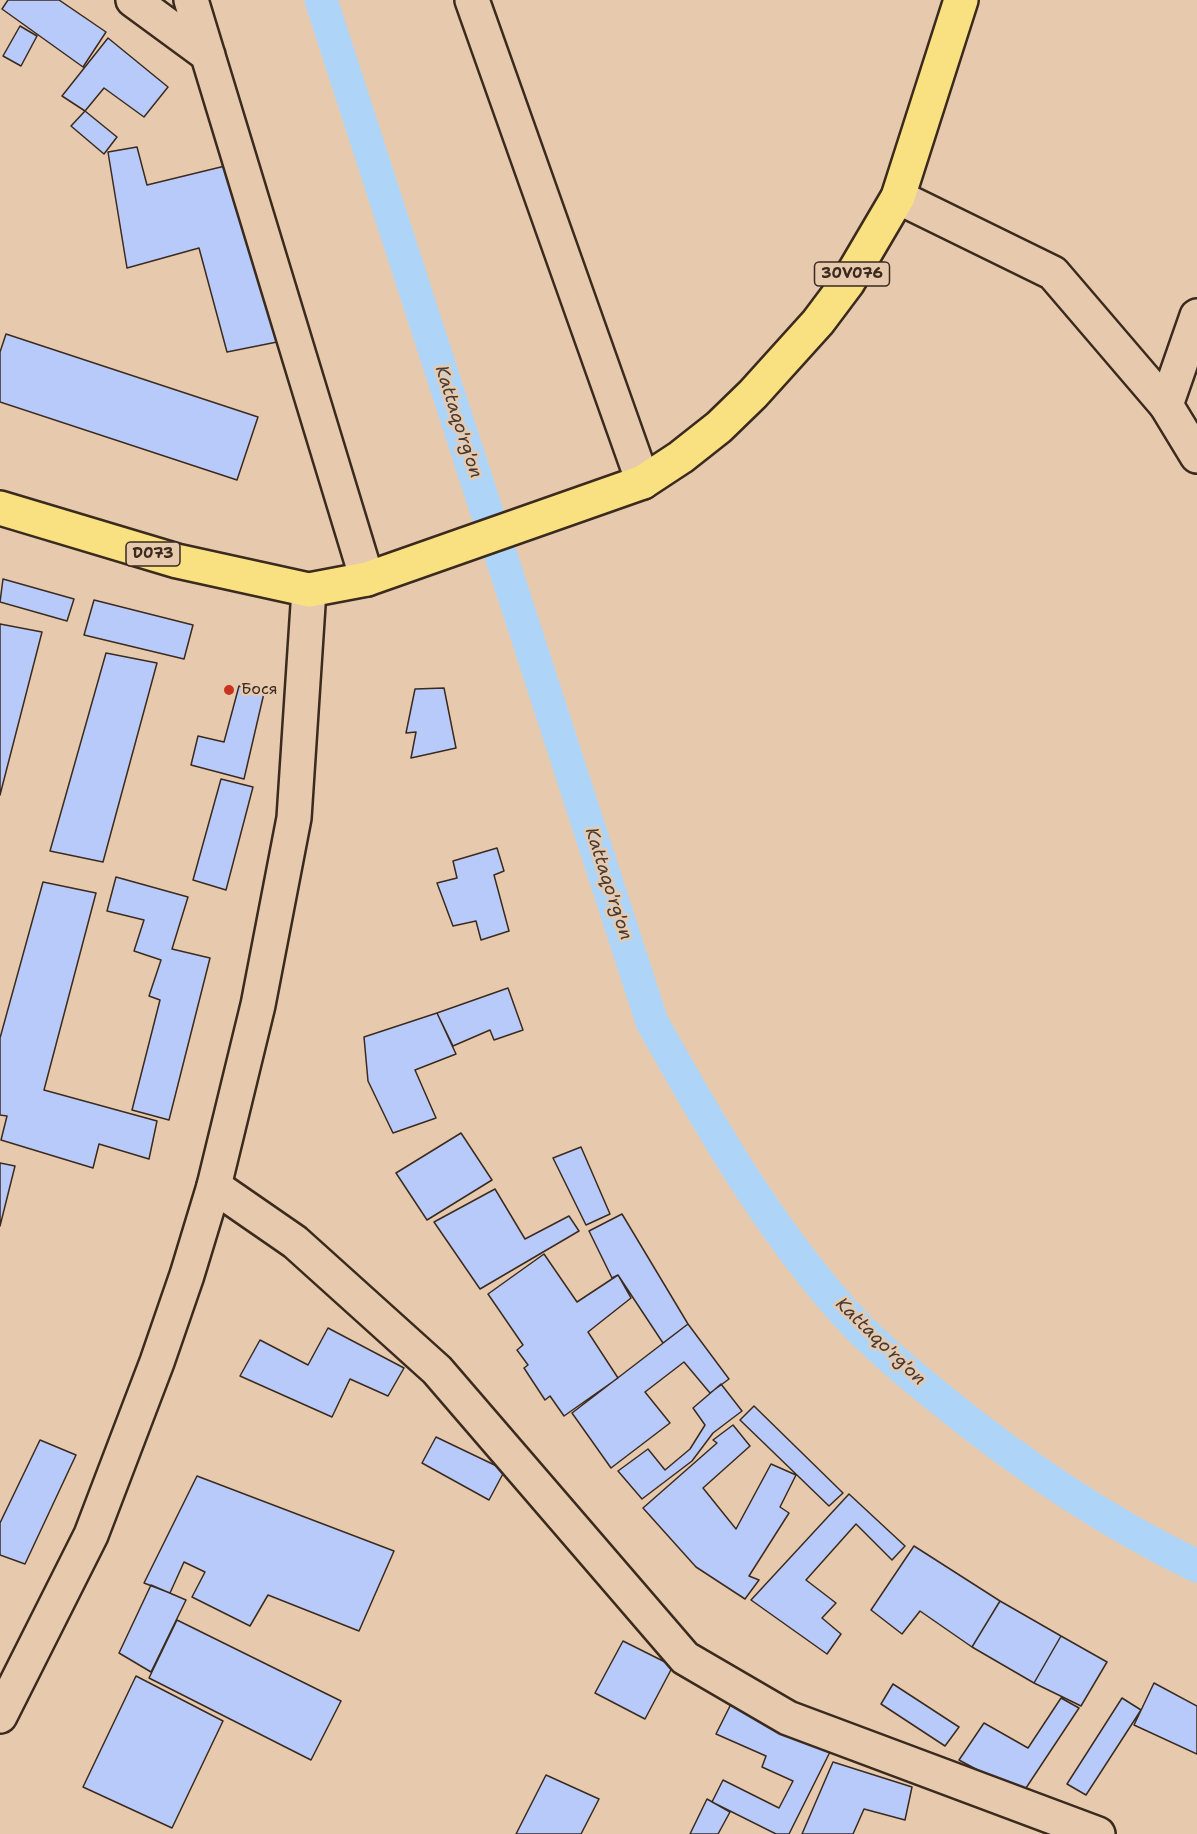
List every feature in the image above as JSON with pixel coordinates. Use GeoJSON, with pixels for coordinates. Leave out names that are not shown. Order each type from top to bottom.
{"type":"FeatureCollection","features":[{"type":"Feature","properties":{"kind":"main road","name":"30V076"},"geometry":{"type":"LineString","coordinates":[[309,590],[368,579],[643,482],[681,457],[719,427],[753,394],[818,322],[848,282],[898,197],[961,0]]}},
{"type":"Feature","properties":{"kind":"main road","name":"D073"},"geometry":{"type":"LineString","coordinates":[[0,508],[177,561],[309,590]]}},
{"type":"Feature","properties":{"kind":"street"},"geometry":{"type":"LineString","coordinates":[[133,0],[208,55]]}},
{"type":"Feature","properties":{"kind":"street"},"geometry":{"type":"LineString","coordinates":[[191,0],[368,579]]}},
{"type":"Feature","properties":{"kind":"street"},"geometry":{"type":"LineString","coordinates":[[472,0],[643,482]]}},
{"type":"Feature","properties":{"kind":"street"},"geometry":{"type":"LineString","coordinates":[[898,197],[1053,273],[1166,405],[1197,456]]}},
{"type":"Feature","properties":{"kind":"street"},"geometry":{"type":"LineString","coordinates":[[1166,405],[1197,316]]}},
{"type":"Feature","properties":{"kind":"street"},"geometry":{"type":"LineString","coordinates":[[0,1716],[91,1535],[168,1330],[214,1186],[258,1005],[294,818],[309,590]]}},
{"type":"Feature","properties":{"kind":"street"},"geometry":{"type":"LineString","coordinates":[[214,1186],[295,1242],[437,1370],[685,1658],[788,1718],[1098,1834]]}},
{"type":"Feature","properties":{"kind":"building"},"geometry":{"type":"Polygon","coordinates":[[[8,0],[59,0],[106,32],[83,67],[2,9],[8,0]]]}},
{"type":"Feature","properties":{"kind":"building"},"geometry":{"type":"Polygon","coordinates":[[[20,26],[37,36],[21,66],[3,56],[20,26]]]}},
{"type":"Feature","properties":{"kind":"building"},"geometry":{"type":"Polygon","coordinates":[[[108,38],[168,87],[144,117],[104,88],[85,111],[62,96],[108,38]]]}},
{"type":"Feature","properties":{"kind":"building"},"geometry":{"type":"Polygon","coordinates":[[[85,111],[117,137],[104,154],[71,126],[85,111]]]}},
{"type":"Feature","properties":{"kind":"building"},"geometry":{"type":"Polygon","coordinates":[[[137,147],[147,185],[225,166],[277,342],[227,352],[199,248],[127,268],[108,152],[137,147]]]}},
{"type":"Feature","properties":{"kind":"building"},"geometry":{"type":"Polygon","coordinates":[[[6,334],[258,417],[237,480],[0,402],[0,352],[6,334]]]}},
{"type":"Feature","properties":{"kind":"building"},"geometry":{"type":"Polygon","coordinates":[[[3,579],[74,599],[67,621],[0,602],[3,579]]]}},
{"type":"Feature","properties":{"kind":"building"},"geometry":{"type":"Polygon","coordinates":[[[94,600],[193,625],[184,659],[84,635],[94,600]]]}},
{"type":"Feature","properties":{"kind":"building"},"geometry":{"type":"Polygon","coordinates":[[[0,624],[42,632],[0,795],[0,624]]]}},
{"type":"Feature","properties":{"kind":"building"},"geometry":{"type":"Polygon","coordinates":[[[106,653],[157,663],[103,862],[50,851],[106,653]]]}},
{"type":"Feature","properties":{"kind":"building"},"geometry":{"type":"Polygon","coordinates":[[[239,686],[264,693],[244,779],[191,765],[198,736],[224,742],[239,686]]]}},
{"type":"Feature","properties":{"kind":"building"},"geometry":{"type":"Polygon","coordinates":[[[444,688],[456,748],[411,758],[416,732],[406,733],[415,689],[444,688]]]}},
{"type":"Feature","properties":{"kind":"building"},"geometry":{"type":"Polygon","coordinates":[[[221,779],[253,787],[226,890],[193,880],[221,779]]]}},
{"type":"Feature","properties":{"kind":"building"},"geometry":{"type":"Polygon","coordinates":[[[497,848],[504,871],[494,875],[509,931],[481,940],[476,921],[453,926],[437,883],[457,878],[453,861],[497,848]]]}},
{"type":"Feature","properties":{"kind":"building"},"geometry":{"type":"Polygon","coordinates":[[[116,877],[188,897],[172,949],[210,958],[169,1120],[132,1110],[160,1000],[149,996],[161,960],[134,951],[144,920],[107,911],[116,877]]]}},
{"type":"Feature","properties":{"kind":"building"},"geometry":{"type":"Polygon","coordinates":[[[43,882],[96,893],[44,1090],[157,1121],[149,1159],[99,1144],[93,1168],[1,1140],[7,1116],[0,1115],[0,1038],[43,882]]]}},
{"type":"Feature","properties":{"kind":"building"},"geometry":{"type":"Polygon","coordinates":[[[508,988],[523,1030],[494,1040],[490,1030],[453,1046],[437,1013],[508,988]]]}},
{"type":"Feature","properties":{"kind":"building"},"geometry":{"type":"Polygon","coordinates":[[[437,1013],[456,1054],[415,1070],[436,1118],[393,1133],[368,1081],[364,1037],[437,1013]]]}},
{"type":"Feature","properties":{"kind":"building"},"geometry":{"type":"Polygon","coordinates":[[[461,1133],[492,1180],[427,1220],[396,1173],[461,1133]]]}},
{"type":"Feature","properties":{"kind":"building"},"geometry":{"type":"Polygon","coordinates":[[[581,1147],[610,1214],[586,1225],[553,1158],[581,1147]]]}},
{"type":"Feature","properties":{"kind":"building"},"geometry":{"type":"Polygon","coordinates":[[[0,1163],[15,1166],[0,1226],[0,1163]]]}},
{"type":"Feature","properties":{"kind":"building"},"geometry":{"type":"Polygon","coordinates":[[[495,1189],[525,1239],[569,1216],[579,1231],[480,1289],[434,1222],[495,1189]]]}},
{"type":"Feature","properties":{"kind":"building"},"geometry":{"type":"Polygon","coordinates":[[[622,1214],[688,1324],[663,1343],[618,1275],[612,1278],[589,1231],[622,1214]]]}},
{"type":"Feature","properties":{"kind":"building"},"geometry":{"type":"Polygon","coordinates":[[[544,1254],[577,1302],[618,1275],[631,1298],[588,1332],[618,1378],[564,1416],[550,1396],[545,1400],[524,1368],[528,1365],[517,1350],[523,1345],[488,1294],[544,1254]]]}},
{"type":"Feature","properties":{"kind":"building"},"geometry":{"type":"Polygon","coordinates":[[[688,1324],[729,1379],[710,1393],[684,1362],[645,1392],[670,1423],[611,1468],[572,1413],[688,1324]]]}},
{"type":"Feature","properties":{"kind":"building"},"geometry":{"type":"Polygon","coordinates":[[[328,1328],[404,1368],[388,1396],[350,1379],[332,1417],[240,1376],[260,1340],[308,1365],[328,1328]]]}},
{"type":"Feature","properties":{"kind":"building"},"geometry":{"type":"Polygon","coordinates":[[[721,1384],[742,1411],[713,1433],[692,1461],[642,1499],[618,1471],[648,1449],[665,1470],[690,1449],[705,1425],[693,1408],[721,1384]]]}},
{"type":"Feature","properties":{"kind":"building"},"geometry":{"type":"Polygon","coordinates":[[[754,1406],[843,1493],[829,1506],[740,1420],[754,1406]]]}},
{"type":"Feature","properties":{"kind":"building"},"geometry":{"type":"Polygon","coordinates":[[[733,1425],[750,1446],[703,1488],[736,1529],[771,1464],[796,1475],[780,1507],[789,1513],[749,1576],[759,1580],[745,1599],[696,1567],[643,1508],[717,1443],[713,1440],[733,1425]]]}},
{"type":"Feature","properties":{"kind":"building"},"geometry":{"type":"Polygon","coordinates":[[[436,1437],[505,1470],[489,1500],[422,1463],[436,1437]]]}},
{"type":"Feature","properties":{"kind":"building"},"geometry":{"type":"Polygon","coordinates":[[[40,1440],[76,1455],[25,1564],[0,1555],[0,1523],[40,1440]]]}},
{"type":"Feature","properties":{"kind":"building"},"geometry":{"type":"Polygon","coordinates":[[[197,1476],[394,1551],[359,1631],[268,1595],[250,1626],[192,1597],[205,1572],[184,1562],[170,1593],[144,1583],[197,1476]]]}},
{"type":"Feature","properties":{"kind":"building"},"geometry":{"type":"Polygon","coordinates":[[[849,1494],[905,1546],[892,1560],[856,1524],[806,1580],[836,1603],[822,1618],[841,1634],[827,1654],[751,1600],[849,1494]]]}},
{"type":"Feature","properties":{"kind":"building"},"geometry":{"type":"Polygon","coordinates":[[[914,1546],[1000,1601],[972,1647],[920,1611],[902,1634],[871,1610],[914,1546]]]}},
{"type":"Feature","properties":{"kind":"building"},"geometry":{"type":"Polygon","coordinates":[[[151,1585],[186,1600],[151,1672],[119,1653],[151,1585]]]}},
{"type":"Feature","properties":{"kind":"building"},"geometry":{"type":"Polygon","coordinates":[[[1000,1601],[1061,1636],[1034,1683],[972,1647],[1000,1601]]]}},
{"type":"Feature","properties":{"kind":"building"},"geometry":{"type":"Polygon","coordinates":[[[177,1620],[341,1701],[311,1760],[149,1678],[177,1620]]]}},
{"type":"Feature","properties":{"kind":"building"},"geometry":{"type":"Polygon","coordinates":[[[1061,1636],[1107,1662],[1081,1706],[1034,1683],[1061,1636]]]}},
{"type":"Feature","properties":{"kind":"building"},"geometry":{"type":"Polygon","coordinates":[[[623,1641],[673,1666],[645,1719],[595,1693],[623,1641]]]}},
{"type":"Feature","properties":{"kind":"building"},"geometry":{"type":"Polygon","coordinates":[[[136,1676],[223,1721],[172,1828],[83,1787],[136,1676]]]}},
{"type":"Feature","properties":{"kind":"building"},"geometry":{"type":"Polygon","coordinates":[[[1154,1683],[1197,1706],[1197,1754],[1134,1725],[1154,1683]]]}},
{"type":"Feature","properties":{"kind":"building"},"geometry":{"type":"Polygon","coordinates":[[[893,1684],[959,1727],[945,1746],[881,1704],[893,1684]]]}},
{"type":"Feature","properties":{"kind":"building"},"geometry":{"type":"Polygon","coordinates":[[[1061,1698],[1079,1708],[1022,1794],[959,1760],[984,1723],[1028,1748],[1061,1698]]]}},
{"type":"Feature","properties":{"kind":"building"},"geometry":{"type":"Polygon","coordinates":[[[1122,1698],[1141,1710],[1086,1795],[1067,1784],[1122,1698]]]}},
{"type":"Feature","properties":{"kind":"building"},"geometry":{"type":"Polygon","coordinates":[[[733,1700],[831,1750],[789,1834],[776,1834],[712,1802],[723,1780],[779,1808],[793,1781],[762,1767],[766,1756],[716,1734],[733,1700]]]}},
{"type":"Feature","properties":{"kind":"building"},"geometry":{"type":"Polygon","coordinates":[[[833,1762],[912,1787],[905,1820],[864,1809],[853,1834],[802,1834],[833,1762]]]}},
{"type":"Feature","properties":{"kind":"building"},"geometry":{"type":"Polygon","coordinates":[[[546,1775],[599,1799],[581,1834],[516,1834],[546,1775]]]}},
{"type":"Feature","properties":{"kind":"building"},"geometry":{"type":"Polygon","coordinates":[[[707,1799],[730,1812],[718,1834],[690,1834],[707,1799]]]}},
{"type":"Feature","properties":{"kind":"waterway","name":"Kattaqo'rg'on"},"geometry":{"type":"LineString","coordinates":[[321,0],[652,1022],[695,1098],[765,1210],[817,1280],[867,1336],[939,1398],[1031,1468],[1128,1530],[1197,1566]]}},
{"type":"Feature","properties":{"kind":"place","name":"Бося"},"geometry":{"type":"Point","coordinates":[229,690]}}]}
